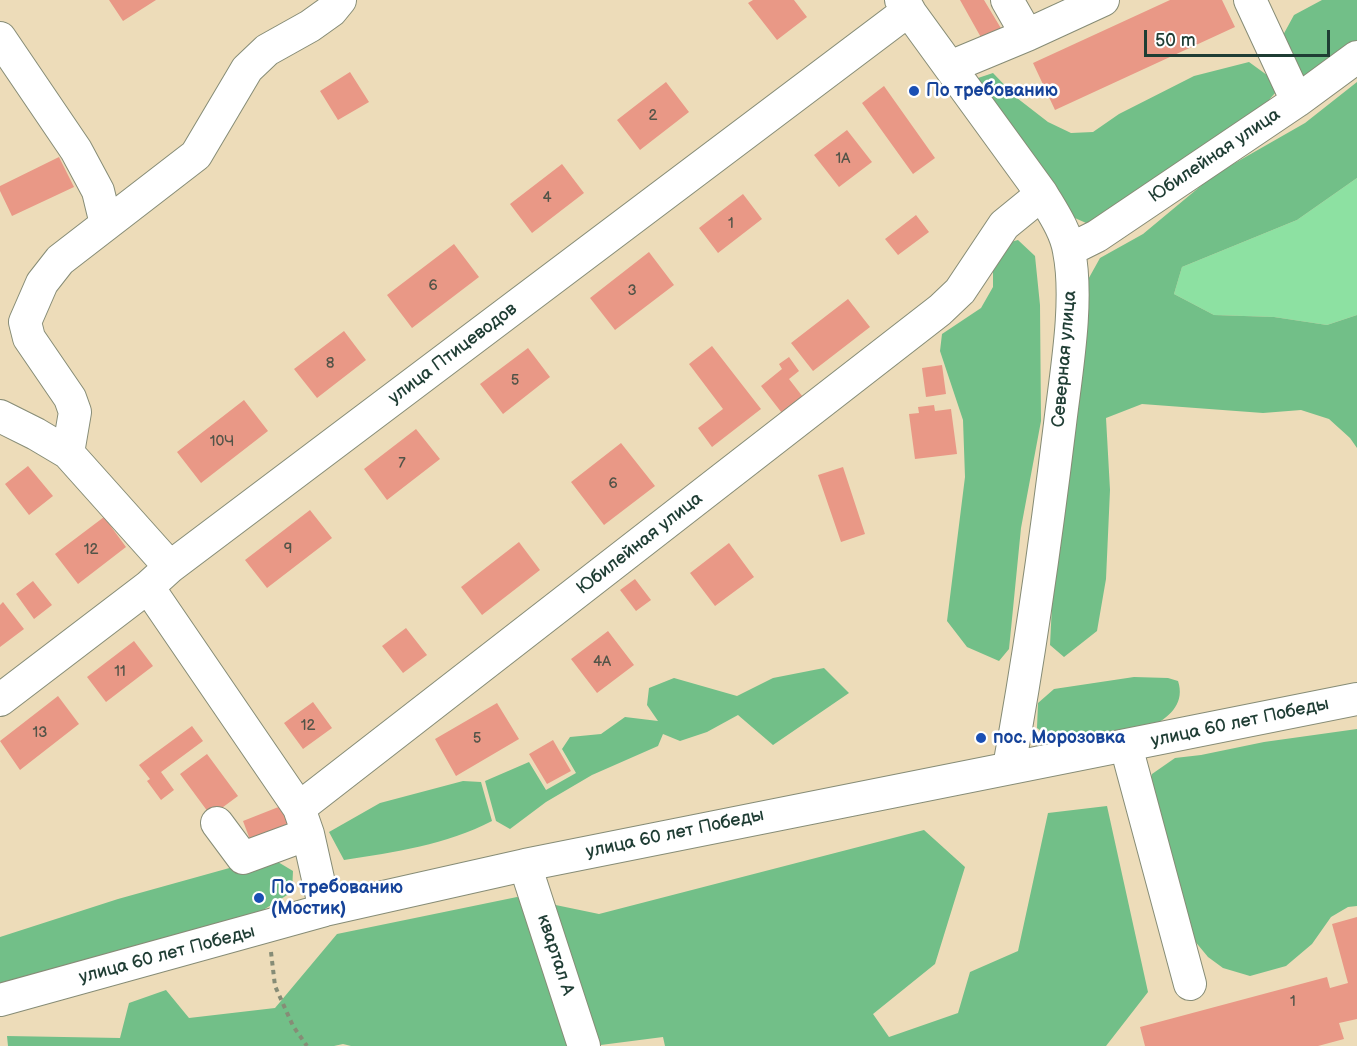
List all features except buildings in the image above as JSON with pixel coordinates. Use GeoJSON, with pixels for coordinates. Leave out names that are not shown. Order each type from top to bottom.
{"type":"FeatureCollection","features":[{"type":"Feature","properties":{"kind":"street"},"geometry":{"type":"LineString","coordinates":[[68,453],[75,412],[70,398],[29,338],[25,322],[42,283],[60,260],[196,155],[248,69],[267,50],[332,11],[340,0]]}},
{"type":"Feature","properties":{"kind":"street"},"geometry":{"type":"LineString","coordinates":[[1007,0],[1027,35]]}},
{"type":"Feature","properties":{"kind":"street"},"geometry":{"type":"LineString","coordinates":[[950,67],[1103,0]]}},
{"type":"Feature","properties":{"kind":"street"},"geometry":{"type":"LineString","coordinates":[[1250,0],[1297,101]]}},
{"type":"Feature","properties":{"kind":"street","name":"Северная улица"},"geometry":{"type":"LineString","coordinates":[[905,5],[1042,194],[1069,250],[1073,293],[1068,360],[1044,555],[1029,657],[1009,767]]}},
{"type":"Feature","properties":{"kind":"street","name":"улица Птицеводов"},"geometry":{"type":"LineString","coordinates":[[0,700],[905,5]]}},
{"type":"Feature","properties":{"kind":"street"},"geometry":{"type":"LineString","coordinates":[[0,38],[76,150],[98,191],[106,224]]}},
{"type":"Feature","properties":{"kind":"street","name":"Юбилейная улица"},"geometry":{"type":"LineString","coordinates":[[1069,250],[1097,236],[1297,101],[1357,57]]}},
{"type":"Feature","properties":{"kind":"street","name":"Юбилейная улица"},"geometry":{"type":"LineString","coordinates":[[217,823],[243,858],[304,821],[940,310],[960,291],[1004,225],[1042,194]]}},
{"type":"Feature","properties":{"kind":"street"},"geometry":{"type":"LineString","coordinates":[[7,425],[68,453],[159,577],[304,821],[325,910]]}},
{"type":"Feature","properties":{"kind":"street","name":"улица 60 лет Победы"},"geometry":{"type":"LineString","coordinates":[[0,1000],[325,910],[525,865],[1357,699]]}},
{"type":"Feature","properties":{"kind":"street"},"geometry":{"type":"LineString","coordinates":[[1126,746],[1190,984]]}},
{"type":"Feature","properties":{"kind":"street","name":"квартал А"},"geometry":{"type":"LineString","coordinates":[[525,865],[584,1046]]}},
{"type":"Feature","properties":{"kind":"path"},"geometry":{"type":"LineString","coordinates":[[270,941],[275,986],[293,1026],[307,1046]]}},
{"type":"Feature","properties":{"kind":"green space"},"geometry":{"type":"Polygon","coordinates":[[[1322,0],[1357,0],[1357,47],[1299,81],[1282,37],[1294,15],[1322,0]]]}},
{"type":"Feature","properties":{"kind":"green space"},"geometry":{"type":"Polygon","coordinates":[[[1249,62],[1271,78],[1276,92],[1249,122],[1184,158],[1127,206],[1095,227],[1066,214],[985,100],[978,78],[993,73],[1017,98],[1048,122],[1071,133],[1093,132],[1119,114],[1194,76],[1249,62]]]}},
{"type":"Feature","properties":{"kind":"green space"},"geometry":{"type":"Polygon","coordinates":[[[1357,82],[1357,178],[1297,220],[1182,267],[1174,294],[1214,315],[1274,317],[1327,325],[1357,315],[1357,448],[1350,438],[1329,419],[1301,410],[1263,413],[1142,404],[1106,418],[1110,490],[1106,579],[1097,631],[1064,657],[1050,645],[1054,565],[1085,285],[1100,258],[1143,234],[1214,175],[1305,123],[1357,82]]]}},
{"type":"Feature","properties":{"kind":"green space"},"geometry":{"type":"Polygon","coordinates":[[[1357,178],[1357,315],[1327,325],[1274,317],[1214,315],[1174,294],[1182,267],[1297,220],[1357,178]]]}},
{"type":"Feature","properties":{"kind":"green space"},"geometry":{"type":"Polygon","coordinates":[[[1018,240],[1035,256],[1040,305],[1041,421],[1021,528],[1009,649],[999,661],[967,647],[947,621],[965,477],[963,420],[940,351],[942,334],[981,308],[993,287],[993,264],[1007,243],[1018,240]]]}},
{"type":"Feature","properties":{"kind":"green space"},"geometry":{"type":"Polygon","coordinates":[[[824,668],[849,693],[773,745],[738,715],[707,732],[680,741],[663,734],[658,746],[592,775],[546,802],[510,829],[496,821],[485,781],[529,762],[546,790],[576,773],[562,749],[570,737],[601,734],[625,717],[658,721],[647,705],[649,688],[674,678],[737,696],[773,678],[824,668]]]}},
{"type":"Feature","properties":{"kind":"green space"},"geometry":{"type":"Polygon","coordinates":[[[1134,677],[1168,678],[1178,681],[1180,695],[1175,708],[1154,725],[1058,743],[1037,728],[1038,703],[1054,689],[1134,677]]]}},
{"type":"Feature","properties":{"kind":"green space"},"geometry":{"type":"Polygon","coordinates":[[[1357,729],[1357,906],[1348,907],[1331,917],[1312,944],[1286,966],[1250,976],[1223,968],[1208,957],[1184,928],[1138,821],[1152,774],[1175,758],[1357,729]]]}},
{"type":"Feature","properties":{"kind":"green space"},"geometry":{"type":"Polygon","coordinates":[[[463,781],[481,782],[492,821],[438,842],[344,860],[329,832],[380,803],[463,781]]]}},
{"type":"Feature","properties":{"kind":"green space"},"geometry":{"type":"Polygon","coordinates":[[[1107,806],[1148,992],[1106,1046],[665,1046],[663,1037],[593,1046],[351,1046],[343,1044],[334,1046],[8,1046],[7,1036],[120,1038],[129,1003],[166,990],[189,1018],[275,1008],[337,934],[517,897],[599,914],[924,830],[965,867],[935,964],[873,1014],[889,1037],[958,1013],[970,972],[1018,951],[1048,813],[1107,806]]]}},
{"type":"Feature","properties":{"kind":"green space"},"geometry":{"type":"Polygon","coordinates":[[[273,859],[293,871],[292,892],[260,912],[0,984],[0,937],[118,899],[251,862],[273,859]]]}},
{"type":"Feature","properties":{"kind":"place","name":"По требованию"},"geometry":{"type":"Point","coordinates":[914,91]}},
{"type":"Feature","properties":{"kind":"place","name":"пос. Морозовка"},"geometry":{"type":"Point","coordinates":[981,738]}},
{"type":"Feature","properties":{"kind":"place","name":"По требованию (Мостик)"},"geometry":{"type":"Point","coordinates":[259,898]}}]}
